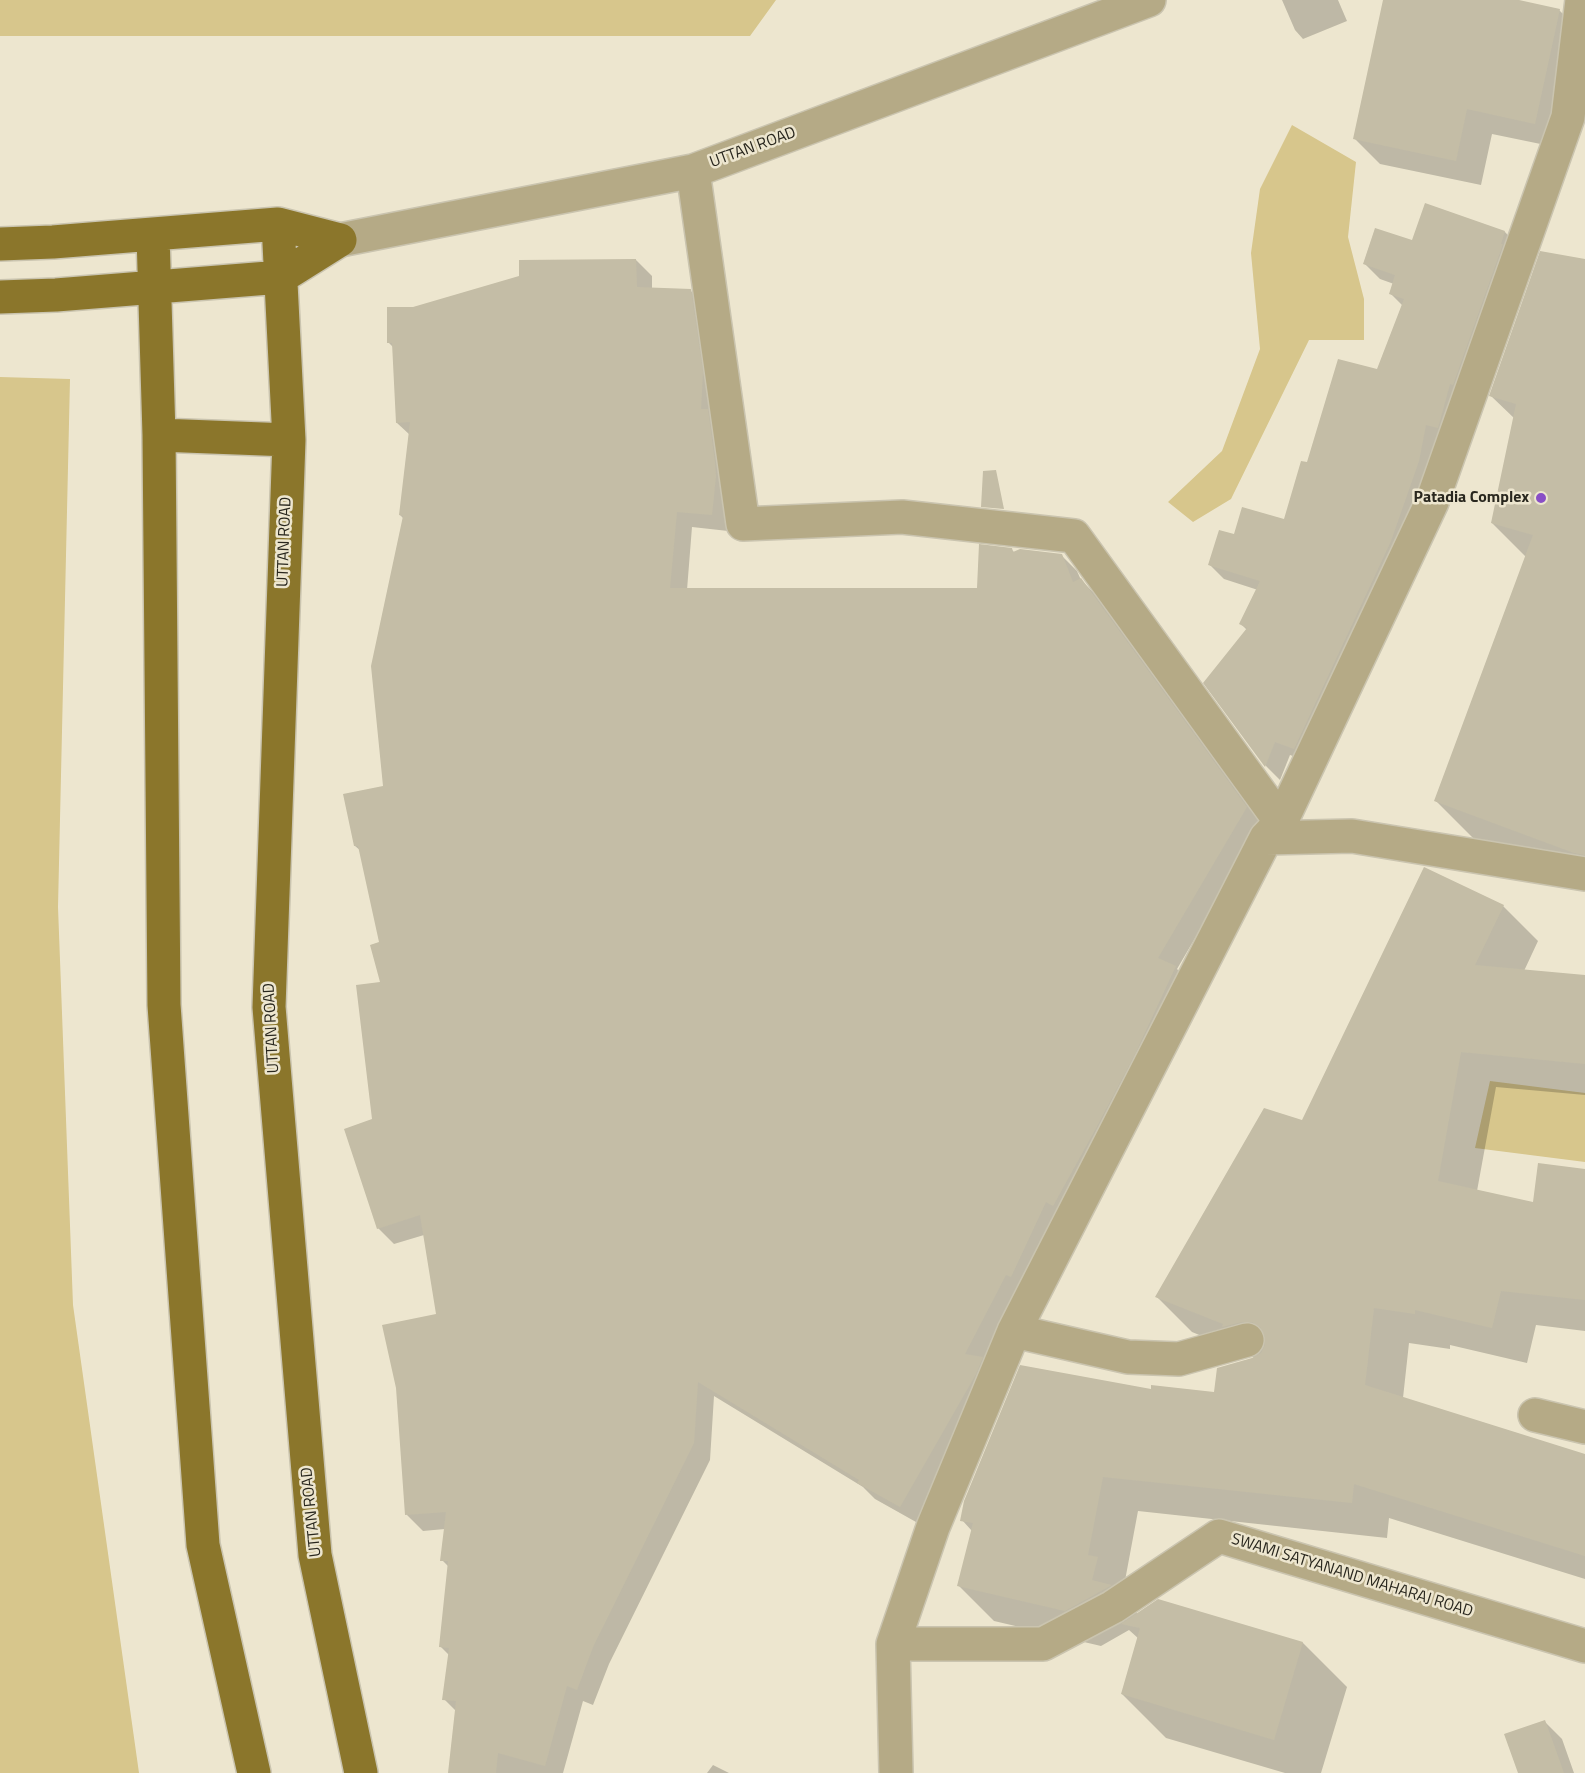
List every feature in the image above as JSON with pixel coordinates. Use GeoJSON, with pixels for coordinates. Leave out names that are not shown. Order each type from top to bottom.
{"type":"FeatureCollection","features":[{"type":"Feature","properties":{"kind":"main road","name":"UTTAN ROAD"},"geometry":{"type":"LineString","coordinates":[[278,225],[289,440],[269,1007],[315,1555],[361,1773]]}},
{"type":"Feature","properties":{"kind":"main road","name":"UTTAN ROAD"},"geometry":{"type":"LineString","coordinates":[[0,244],[278,225],[340,240]]}},
{"type":"Feature","properties":{"kind":"main road"},"geometry":{"type":"LineString","coordinates":[[153,235],[159,435],[166,1029],[203,1545],[254,1773]]}},
{"type":"Feature","properties":{"kind":"main road","name":"UTTAN ROAD"},"geometry":{"type":"LineString","coordinates":[[0,297],[56,295],[281,277],[340,240]]}},
{"type":"Feature","properties":{"kind":"main road"},"geometry":{"type":"LineString","coordinates":[[159,435],[289,440]]}},
{"type":"Feature","properties":{"kind":"street","name":"UTTAN ROAD"},"geometry":{"type":"LineString","coordinates":[[340,240],[693,171],[1149,0]]}},
{"type":"Feature","properties":{"kind":"street"},"geometry":{"type":"LineString","coordinates":[[896,1773],[893,1644],[933,1527],[1014,1331],[1274,830],[1432,502],[1568,117],[1582,0]]}},
{"type":"Feature","properties":{"kind":"street"},"geometry":{"type":"LineString","coordinates":[[693,171],[743,524],[902,517],[1074,536],[1274,830]]}},
{"type":"Feature","properties":{"kind":"street"},"geometry":{"type":"LineString","coordinates":[[1274,830],[1352,836],[1585,874]]}},
{"type":"Feature","properties":{"kind":"street"},"geometry":{"type":"LineString","coordinates":[[1014,1331],[1128,1357],[1179,1359],[1247,1340]]}},
{"type":"Feature","properties":{"kind":"street"},"geometry":{"type":"LineString","coordinates":[[1535,1415],[1585,1427]]}},
{"type":"Feature","properties":{"kind":"street","name":"SWAMI SATYANAND MAHARAJ ROAD"},"geometry":{"type":"LineString","coordinates":[[893,1644],[1043,1644],[1113,1607],[1219,1536],[1585,1646]]}},
{"type":"Feature","properties":{"kind":"shaded area"},"geometry":{"type":"Polygon","coordinates":[[[0,0],[776,0],[750,36],[0,36],[0,0]]]}},
{"type":"Feature","properties":{"kind":"shaded area"},"geometry":{"type":"Polygon","coordinates":[[[1292,125],[1356,162],[1348,237],[1364,299],[1364,340],[1309,340],[1231,499],[1193,522],[1168,502],[1222,451],[1260,349],[1251,253],[1260,189],[1292,125]]]}},
{"type":"Feature","properties":{"kind":"shaded area"},"geometry":{"type":"Polygon","coordinates":[[[0,377],[70,379],[58,907],[73,1305],[139,1773],[0,1773],[0,377]]]}},
{"type":"Feature","properties":{"kind":"shaded area"},"geometry":{"type":"Polygon","coordinates":[[[1490,1081],[1585,1093],[1585,1162],[1475,1148],[1490,1081]]]}},
{"type":"Feature","properties":{"kind":"building"},"geometry":{"type":"Polygon","coordinates":[[[1383,0],[1519,0],[1560,9],[1535,124],[1467,109],[1456,161],[1353,139],[1383,0]]]}},
{"type":"Feature","properties":{"kind":"building"},"geometry":{"type":"Polygon","coordinates":[[[1425,203],[1505,231],[1501,244],[1503,244],[1453,385],[1450,384],[1438,428],[1426,425],[1419,461],[1391,541],[1294,749],[1275,742],[1265,767],[1203,683],[1247,628],[1239,624],[1260,581],[1208,565],[1219,530],[1234,534],[1242,507],[1284,519],[1301,461],[1307,462],[1338,359],[1377,369],[1404,299],[1389,294],[1395,275],[1363,264],[1375,228],[1412,240],[1425,203]]]}},
{"type":"Feature","properties":{"kind":"building"},"geometry":{"type":"Polygon","coordinates":[[[1540,251],[1585,259],[1585,855],[1574,853],[1434,801],[1533,535],[1491,523],[1516,404],[1489,396],[1540,251]]]}},
{"type":"Feature","properties":{"kind":"building"},"geometry":{"type":"Polygon","coordinates":[[[636,259],[637,287],[691,289],[703,372],[701,409],[708,409],[715,462],[712,515],[677,512],[670,588],[977,588],[979,544],[1012,548],[1013,552],[1020,549],[1062,554],[1073,582],[1081,578],[1247,807],[1158,958],[1176,966],[1134,1056],[1053,1206],[1046,1202],[1011,1277],[1006,1275],[965,1354],[983,1357],[976,1374],[900,1507],[857,1483],[859,1480],[698,1382],[694,1443],[593,1647],[577,1690],[567,1686],[545,1766],[498,1753],[496,1773],[448,1773],[456,1701],[442,1700],[449,1648],[439,1647],[448,1561],[440,1561],[446,1512],[405,1515],[396,1388],[382,1325],[436,1314],[420,1215],[377,1229],[344,1129],[372,1119],[356,985],[380,982],[370,945],[379,942],[358,846],[354,846],[343,794],[383,786],[371,666],[403,516],[399,515],[410,422],[396,423],[392,343],[387,343],[387,307],[413,307],[519,276],[519,260],[636,259]]]}},
{"type":"Feature","properties":{"kind":"building"},"geometry":{"type":"Polygon","coordinates":[[[996,470],[1004,509],[981,507],[983,471],[996,470]]]}},
{"type":"Feature","properties":{"kind":"building"},"geometry":{"type":"Polygon","coordinates":[[[1424,867],[1504,905],[1475,965],[1585,975],[1585,1064],[1461,1052],[1438,1181],[1533,1202],[1538,1163],[1585,1169],[1585,1300],[1501,1291],[1492,1328],[1415,1310],[1415,1314],[1374,1308],[1365,1385],[1585,1454],[1585,1556],[1354,1484],[1352,1503],[1103,1477],[1088,1555],[1098,1557],[1092,1580],[1112,1585],[1065,1611],[957,1586],[973,1523],[960,1521],[964,1501],[1020,1365],[1151,1389],[1151,1385],[1214,1392],[1217,1368],[1252,1358],[1261,1353],[1265,1345],[1265,1336],[1260,1327],[1252,1322],[1222,1327],[1223,1324],[1155,1297],[1264,1108],[1302,1120],[1424,867]]]}},
{"type":"Feature","properties":{"kind":"building"},"geometry":{"type":"Polygon","coordinates":[[[1158,1599],[1303,1642],[1274,1740],[1121,1694],[1140,1628],[1121,1624],[1158,1599]]]}},
{"type":"Feature","properties":{"kind":"building"},"geometry":{"type":"Polygon","coordinates":[[[1545,1720],[1564,1773],[1518,1773],[1504,1734],[1545,1720]]]}},
{"type":"Feature","properties":{"kind":"place","name":"Patadia Complex"},"geometry":{"type":"Point","coordinates":[1541,498]}}]}
